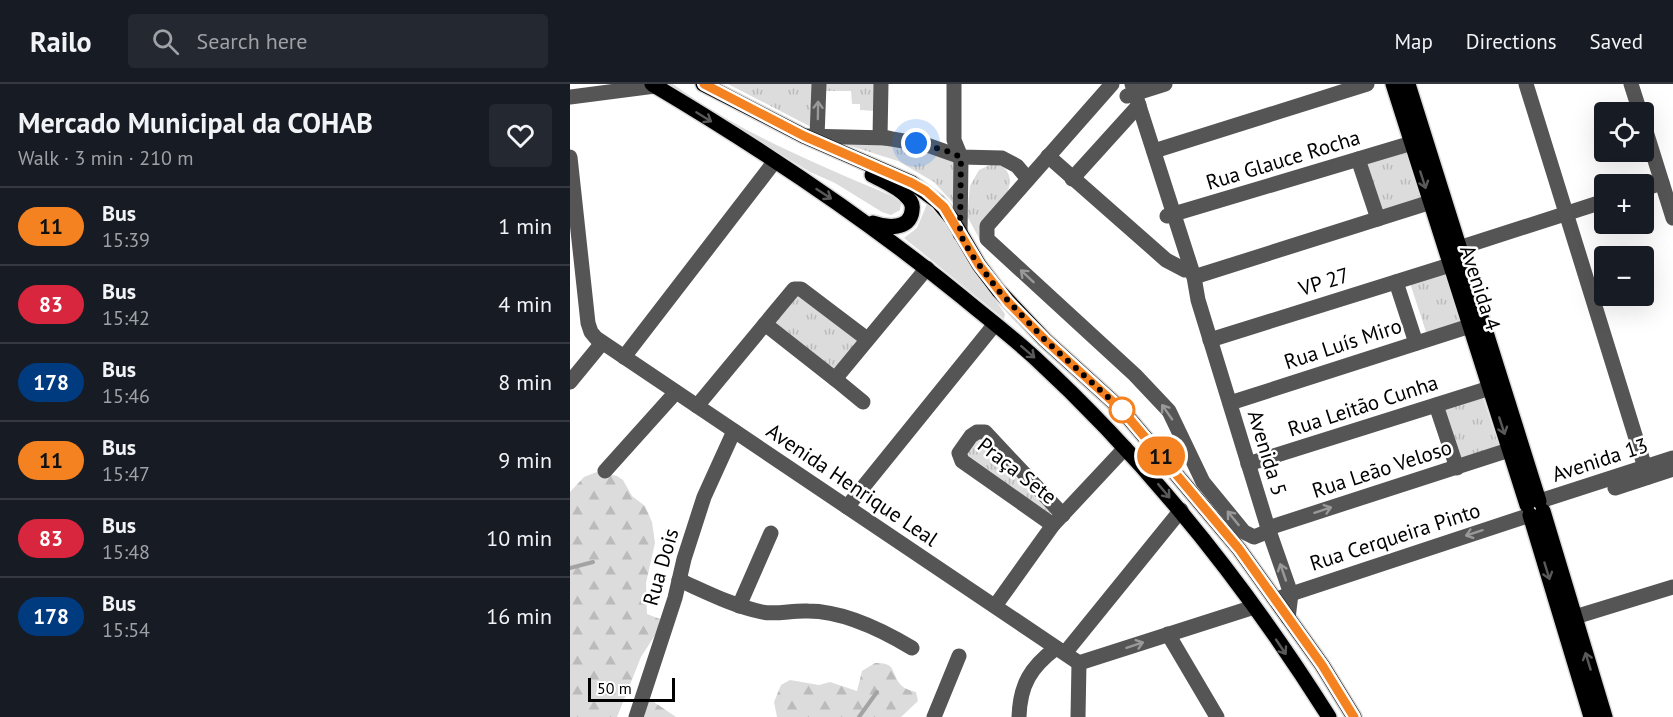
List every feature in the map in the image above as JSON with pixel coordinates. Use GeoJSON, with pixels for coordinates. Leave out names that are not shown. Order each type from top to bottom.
{"type":"FeatureCollection","features":[{"type":"Feature","properties":{"kind":"main road"},"geometry":{"type":"LineString","coordinates":[[704,84],[919,187],[944,207],[979,265],[1008,302],[1045,340],[1122,410],[1239,549],[1322,665],[1354,717]]}},
{"type":"Feature","properties":{"kind":"main road","name":"Avenida 4"},"geometry":{"type":"LineString","coordinates":[[1393,84],[1407,104],[1446,226],[1450,265],[1470,326],[1486,356],[1490,388],[1509,450],[1536,508],[1591,717]]}},
{"type":"Feature","properties":{"kind":"main road","name":"Avenida 4"},"geometry":{"type":"LineString","coordinates":[[1408,84],[1407,104],[1412,143],[1431,202],[1460,248],[1486,356],[1575,617],[1605,717]]}},
{"type":"Feature","properties":{"kind":"main road"},"geometry":{"type":"LineString","coordinates":[[653,85],[850,211],[927,268],[1033,356],[1099,420],[1181,510],[1254,607],[1329,717]]}},
{"type":"Feature","properties":{"kind":"main road"},"geometry":{"type":"LineString","coordinates":[[811,137],[899,190],[909,199],[912,206],[907,222],[893,227],[877,224],[850,211]]}},
{"type":"Feature","properties":{"kind":"street"},"geometry":{"type":"LineString","coordinates":[[819,84],[811,137],[954,140]]}},
{"type":"Feature","properties":{"kind":"street"},"geometry":{"type":"LineString","coordinates":[[880,137],[881,84]]}},
{"type":"Feature","properties":{"kind":"street"},"geometry":{"type":"LineString","coordinates":[[954,84],[954,140],[961,157],[960,234]]}},
{"type":"Feature","properties":{"kind":"street"},"geometry":{"type":"LineString","coordinates":[[1112,84],[987,226],[987,239],[1135,375],[1168,411],[1203,482],[1191,493]]}},
{"type":"Feature","properties":{"kind":"street"},"geometry":{"type":"LineString","coordinates":[[1072,179],[1131,96],[1165,84]]}},
{"type":"Feature","properties":{"kind":"street"},"geometry":{"type":"LineString","coordinates":[[1154,151],[1336,89],[1367,84]]}},
{"type":"Feature","properties":{"kind":"street"},"geometry":{"type":"LineString","coordinates":[[1526,84],[1646,472]]}},
{"type":"Feature","properties":{"kind":"street"},"geometry":{"type":"LineString","coordinates":[[1631,84],[1637,102]]}},
{"type":"Feature","properties":{"kind":"street"},"geometry":{"type":"LineString","coordinates":[[570,97],[653,85]]}},
{"type":"Feature","properties":{"kind":"street","name":"Avenida 5"},"geometry":{"type":"LineString","coordinates":[[1131,96],[1154,151],[1170,215]]}},
{"type":"Feature","properties":{"kind":"street","name":"Avenida 5"},"geometry":{"type":"LineString","coordinates":[[1131,96],[1291,594],[1287,618]]}},
{"type":"Feature","properties":{"kind":"street"},"geometry":{"type":"LineString","coordinates":[[880,137],[927,145],[961,157],[1002,158],[1017,166],[1028,179]]}},
{"type":"Feature","properties":{"kind":"street","name":"Rua Glauce Rocha"},"geometry":{"type":"LineString","coordinates":[[1170,215],[1412,143]]}},
{"type":"Feature","properties":{"kind":"street"},"geometry":{"type":"LineString","coordinates":[[1048,156],[1166,260],[1189,273],[1431,202]]}},
{"type":"Feature","properties":{"kind":"street","name":"Avenida Henrique Leal"},"geometry":{"type":"LineString","coordinates":[[570,157],[575,256],[591,332],[602,343],[624,357],[672,397],[697,406],[1079,663]]}},
{"type":"Feature","properties":{"kind":"street"},"geometry":{"type":"LineString","coordinates":[[1654,157],[1673,218]]}},
{"type":"Feature","properties":{"kind":"street"},"geometry":{"type":"LineString","coordinates":[[1358,159],[1378,219]]}},
{"type":"Feature","properties":{"kind":"street"},"geometry":{"type":"LineString","coordinates":[[624,357],[775,161]]}},
{"type":"Feature","properties":{"kind":"street"},"geometry":{"type":"LineString","coordinates":[[1654,186],[1662,183]]}},
{"type":"Feature","properties":{"kind":"street"},"geometry":{"type":"LineString","coordinates":[[1460,248],[1594,205]]}},
{"type":"Feature","properties":{"kind":"street","name":"VP 27"},"geometry":{"type":"LineString","coordinates":[[1210,340],[1450,265]]}},
{"type":"Feature","properties":{"kind":"street"},"geometry":{"type":"LineString","coordinates":[[835,379],[927,268]]}},
{"type":"Feature","properties":{"kind":"street"},"geometry":{"type":"LineString","coordinates":[[1396,282],[1416,343]]}},
{"type":"Feature","properties":{"kind":"street"},"geometry":{"type":"LineString","coordinates":[[697,406],[794,289],[797,288],[867,339]]}},
{"type":"Feature","properties":{"kind":"street"},"geometry":{"type":"LineString","coordinates":[[765,324],[863,402]]}},
{"type":"Feature","properties":{"kind":"street"},"geometry":{"type":"LineString","coordinates":[[847,507],[995,324]]}},
{"type":"Feature","properties":{"kind":"street","name":"Rua Luís Miro"},"geometry":{"type":"LineString","coordinates":[[1230,403],[1470,326]]}},
{"type":"Feature","properties":{"kind":"street"},"geometry":{"type":"LineString","coordinates":[[572,378],[602,343]]}},
{"type":"Feature","properties":{"kind":"street","name":"Rua Leitão Cunha"},"geometry":{"type":"LineString","coordinates":[[1248,464],[1490,388]]}},
{"type":"Feature","properties":{"kind":"street"},"geometry":{"type":"LineString","coordinates":[[605,471],[672,397]]}},
{"type":"Feature","properties":{"kind":"street"},"geometry":{"type":"LineString","coordinates":[[1436,405],[1456,468]]}},
{"type":"Feature","properties":{"kind":"street","name":"Rua Dois"},"geometry":{"type":"LineString","coordinates":[[636,717],[675,598],[684,559],[704,497],[734,431]]}},
{"type":"Feature","properties":{"kind":"street","name":"Praça Sete"},"geometry":{"type":"LineString","coordinates":[[977,432],[985,432],[1058,520],[962,461],[959,453],[971,436],[977,432]]}},
{"type":"Feature","properties":{"kind":"street"},"geometry":{"type":"LineString","coordinates":[[995,606],[1058,520],[1125,448]]}},
{"type":"Feature","properties":{"kind":"street","name":"Rua Leão Veloso"},"geometry":{"type":"LineString","coordinates":[[1203,482],[1244,532],[1254,537],[1268,528],[1509,450]]}},
{"type":"Feature","properties":{"kind":"street","name":"Avenida 13"},"geometry":{"type":"LineString","coordinates":[[1536,508],[1646,472],[1673,458]]}},
{"type":"Feature","properties":{"kind":"street","name":"Avenida 13"},"geometry":{"type":"LineString","coordinates":[[1646,472],[1673,469]]}},
{"type":"Feature","properties":{"kind":"street","name":"Rua Cerqueira Pinto"},"geometry":{"type":"LineString","coordinates":[[1274,600],[1536,508]]}},
{"type":"Feature","properties":{"kind":"street"},"geometry":{"type":"LineString","coordinates":[[1018,717],[1020,697],[1029,675],[1040,660],[1061,650],[1181,510]]}},
{"type":"Feature","properties":{"kind":"street"},"geometry":{"type":"LineString","coordinates":[[740,606],[771,533]]}},
{"type":"Feature","properties":{"kind":"street"},"geometry":{"type":"LineString","coordinates":[[679,580],[740,606],[764,612],[832,613],[894,637],[912,648]]}},
{"type":"Feature","properties":{"kind":"street"},"geometry":{"type":"LineString","coordinates":[[1575,617],[1673,587]]}},
{"type":"Feature","properties":{"kind":"street"},"geometry":{"type":"LineString","coordinates":[[1078,717],[1079,663],[1254,607]]}},
{"type":"Feature","properties":{"kind":"street"},"geometry":{"type":"LineString","coordinates":[[1167,634],[1217,717]]}},
{"type":"Feature","properties":{"kind":"street"},"geometry":{"type":"LineString","coordinates":[[934,717],[959,656]]}},
{"type":"Feature","properties":{"kind":"green space"},"geometry":{"type":"Polygon","coordinates":[[[665,84],[673,84],[752,133],[892,196],[901,203],[900,210],[891,215],[882,212],[835,183],[810,172],[665,84]]]}},
{"type":"Feature","properties":{"kind":"green space"},"geometry":{"type":"Polygon","coordinates":[[[728,84],[814,84],[813,128],[728,84]]]}},
{"type":"Feature","properties":{"kind":"green space"},"geometry":{"type":"Polygon","coordinates":[[[825,84],[877,84],[875,111],[860,110],[860,104],[852,104],[851,91],[825,91],[825,84]]]}},
{"type":"Feature","properties":{"kind":"green space"},"geometry":{"type":"Polygon","coordinates":[[[838,142],[902,144],[955,161],[953,203],[934,182],[898,161],[838,142]]]}},
{"type":"Feature","properties":{"kind":"green space"},"geometry":{"type":"Polygon","coordinates":[[[1408,147],[1425,201],[1379,214],[1362,161],[1408,147]]]}},
{"type":"Feature","properties":{"kind":"green space"},"geometry":{"type":"Polygon","coordinates":[[[994,163],[1005,168],[1009,177],[1009,187],[999,211],[980,240],[967,216],[970,186],[979,170],[994,163]]]}},
{"type":"Feature","properties":{"kind":"green space"},"geometry":{"type":"Polygon","coordinates":[[[927,204],[959,243],[1005,314],[1004,319],[904,238],[917,228],[927,204]]]}},
{"type":"Feature","properties":{"kind":"green space"},"geometry":{"type":"Polygon","coordinates":[[[1448,269],[1466,322],[1427,335],[1410,283],[1448,269]]]}},
{"type":"Feature","properties":{"kind":"green space"},"geometry":{"type":"Polygon","coordinates":[[[796,292],[859,341],[833,373],[768,321],[796,292]]]}},
{"type":"Feature","properties":{"kind":"green space"},"geometry":{"type":"Polygon","coordinates":[[[1482,395],[1500,449],[1458,463],[1440,409],[1482,395]]]}},
{"type":"Feature","properties":{"kind":"green space"},"geometry":{"type":"Polygon","coordinates":[[[978,439],[1055,517],[964,456],[978,439]]]}},
{"type":"Feature","properties":{"kind":"green space"},"geometry":{"type":"Polygon","coordinates":[[[597,472],[617,476],[623,480],[632,496],[645,506],[652,522],[655,543],[646,583],[647,614],[660,619],[657,632],[641,657],[617,717],[570,717],[570,492],[584,477],[597,472]]]}},
{"type":"Feature","properties":{"kind":"green space"},"geometry":{"type":"Polygon","coordinates":[[[875,663],[887,664],[902,686],[916,692],[918,701],[901,717],[777,717],[774,702],[781,685],[790,680],[819,685],[830,682],[857,691],[862,671],[875,663]]]}},
{"type":"Feature","properties":{"kind":"green space"},"geometry":{"type":"Polygon","coordinates":[[[648,698],[676,717],[644,717],[648,698]]]}},
{"type":"Feature","properties":{"kind":"waterway"},"geometry":{"type":"LineString","coordinates":[[570,568],[593,562]]}},
{"type":"Feature","properties":{"kind":"waterway"},"geometry":{"type":"LineString","coordinates":[[859,717],[877,692]]}},
{"type":"Feature","properties":{"kind":"bus line","name":"11"},"geometry":{"type":"LineString","coordinates":[[704,84],[804,136],[912,183],[926,191],[944,207],[971,254],[1008,302],[1045,340],[1122,410],[1239,549],[1322,665],[1354,717]]}},
{"type":"Feature","properties":{"kind":"route"},"geometry":{"type":"LineString","coordinates":[[916,143],[961,157],[960,234],[971,254],[1008,302],[1045,340],[1122,410]]}}]}
